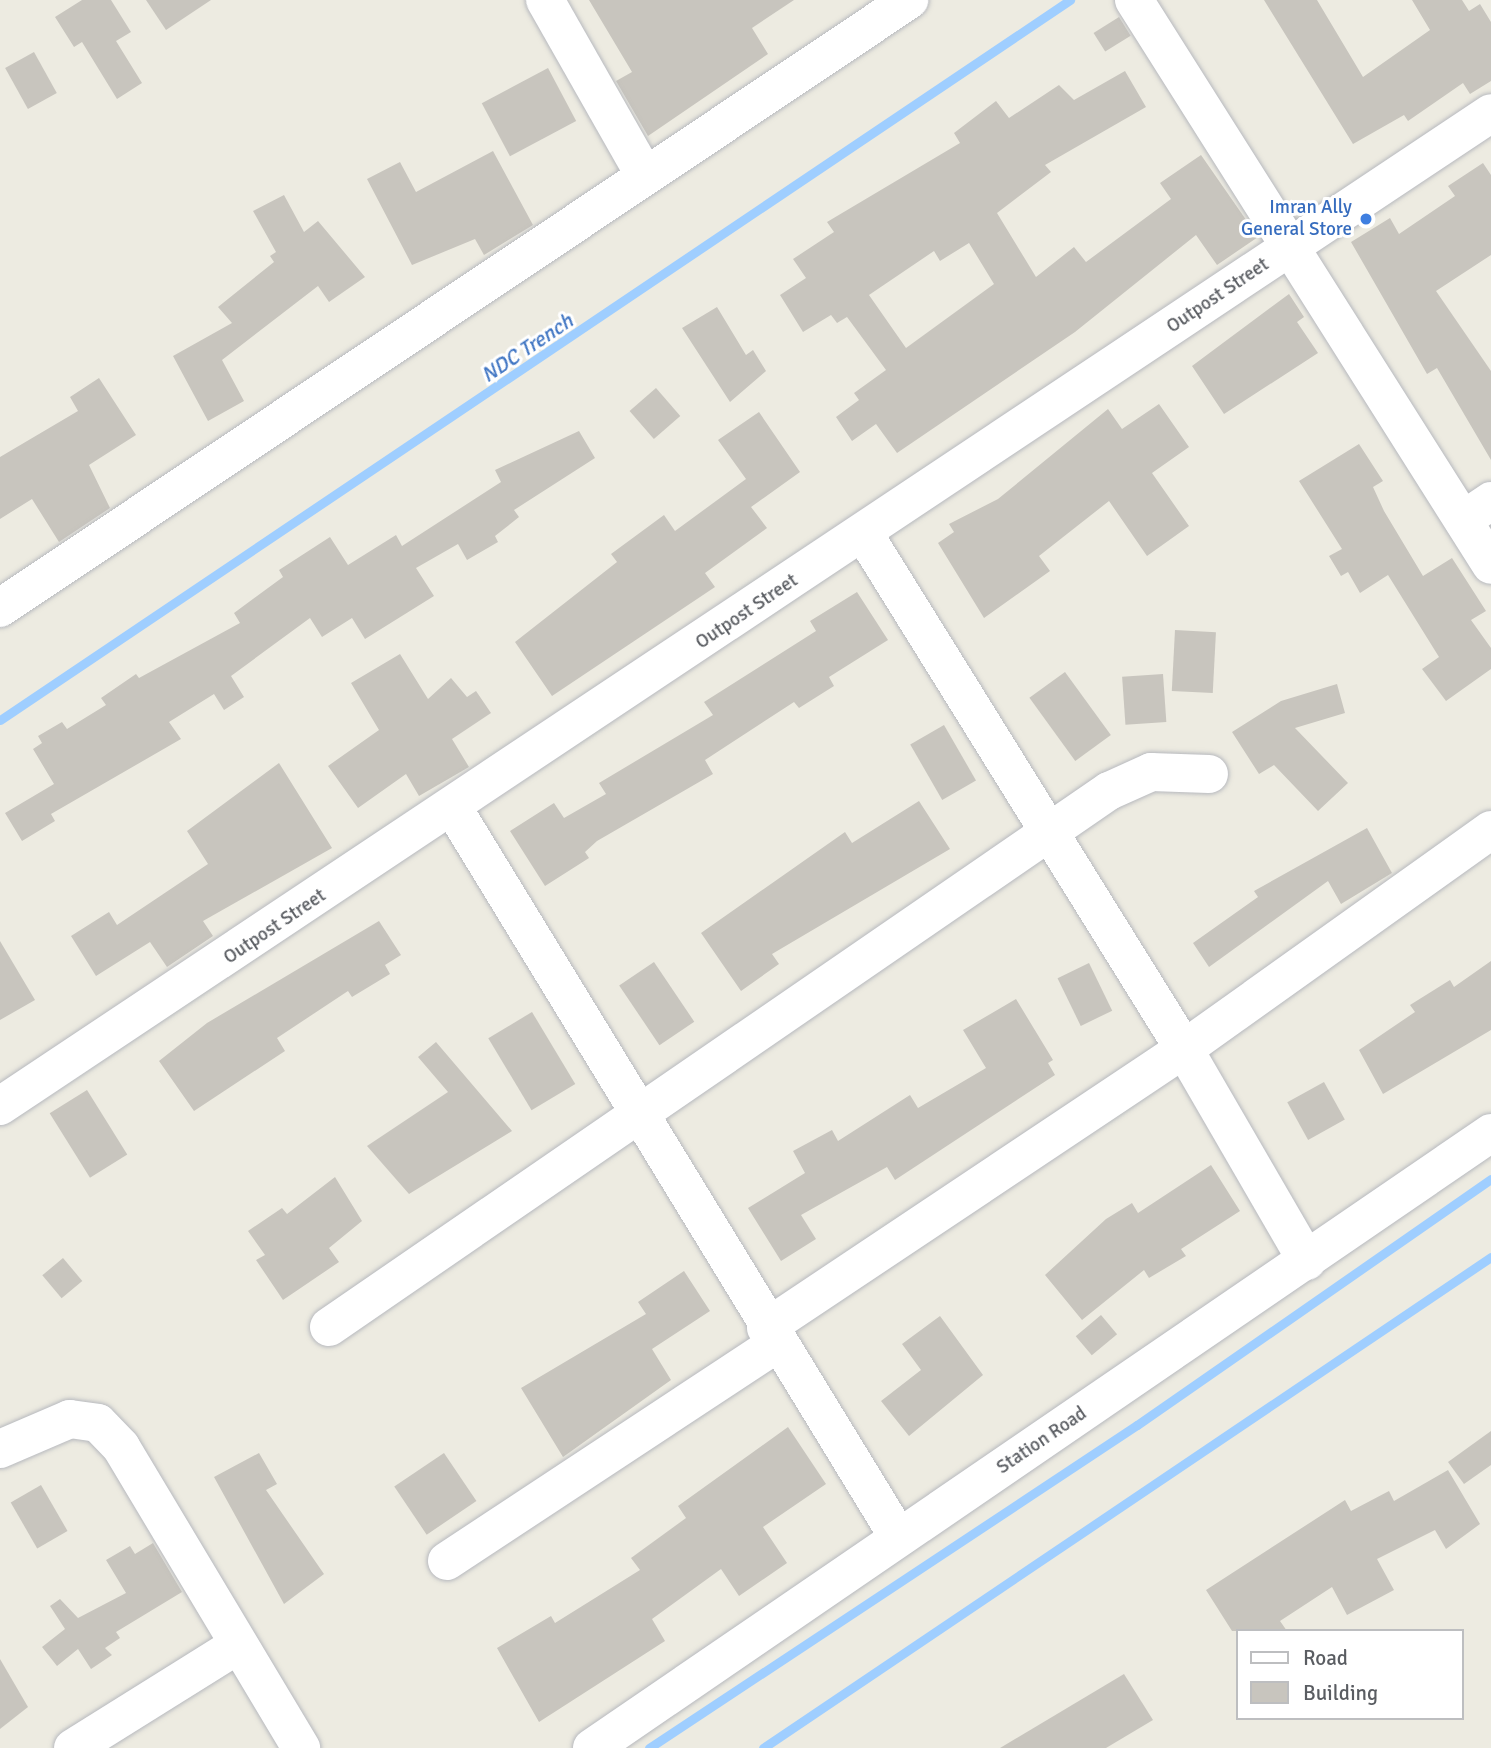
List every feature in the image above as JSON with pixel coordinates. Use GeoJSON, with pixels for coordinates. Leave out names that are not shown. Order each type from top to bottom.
{"type":"FeatureCollection","features":[{"type":"Feature","properties":{"kind":"street"},"geometry":{"type":"LineString","coordinates":[[545,0],[644,174]]}},
{"type":"Feature","properties":{"kind":"street"},"geometry":{"type":"LineString","coordinates":[[0,608],[644,174],[909,0]]}},
{"type":"Feature","properties":{"kind":"street"},"geometry":{"type":"LineString","coordinates":[[1133,0],[1290,248],[1477,511],[1491,565]]}},
{"type":"Feature","properties":{"kind":"street","name":"Outpost Street"},"geometry":{"type":"LineString","coordinates":[[0,1106],[453,808],[1491,113]]}},
{"type":"Feature","properties":{"kind":"street"},"geometry":{"type":"LineString","coordinates":[[864,534],[1052,832],[1184,1049],[1307,1261]]}},
{"type":"Feature","properties":{"kind":"street"},"geometry":{"type":"LineString","coordinates":[[330,1327],[638,1110],[1052,832],[1151,772],[1209,774]]}},
{"type":"Feature","properties":{"kind":"street"},"geometry":{"type":"LineString","coordinates":[[453,808],[638,1110],[771,1336],[899,1538]]}},
{"type":"Feature","properties":{"kind":"street"},"geometry":{"type":"LineString","coordinates":[[447,1561],[1184,1049],[1491,830]]}},
{"type":"Feature","properties":{"kind":"street","name":"Station Road"},"geometry":{"type":"LineString","coordinates":[[592,1748],[1491,1133]]}},
{"type":"Feature","properties":{"kind":"street"},"geometry":{"type":"LineString","coordinates":[[0,1449],[71,1419],[98,1423],[121,1447],[236,1646],[301,1748]]}},
{"type":"Feature","properties":{"kind":"street"},"geometry":{"type":"LineString","coordinates":[[73,1748],[236,1646]]}},
{"type":"Feature","properties":{"kind":"building"},"geometry":{"type":"Polygon","coordinates":[[[82,0],[111,0],[131,32],[116,41],[142,83],[117,99],[82,42],[74,47],[55,17],[82,0]]]}},
{"type":"Feature","properties":{"kind":"building"},"geometry":{"type":"Polygon","coordinates":[[[146,0],[211,0],[166,30],[146,0]]]}},
{"type":"Feature","properties":{"kind":"building"},"geometry":{"type":"Polygon","coordinates":[[[589,0],[794,0],[752,28],[768,54],[648,136],[616,81],[632,72],[589,0]]]}},
{"type":"Feature","properties":{"kind":"building"},"geometry":{"type":"Polygon","coordinates":[[[1264,0],[1317,0],[1363,77],[1430,30],[1412,0],[1462,0],[1469,11],[1480,4],[1491,22],[1491,81],[1470,94],[1463,83],[1408,121],[1404,115],[1353,144],[1264,0]]]}},
{"type":"Feature","properties":{"kind":"building"},"geometry":{"type":"Polygon","coordinates":[[[1119,17],[1131,36],[1105,52],[1094,33],[1119,17]]]}},
{"type":"Feature","properties":{"kind":"building"},"geometry":{"type":"Polygon","coordinates":[[[34,52],[57,93],[28,109],[5,68],[34,52]]]}},
{"type":"Feature","properties":{"kind":"building"},"geometry":{"type":"Polygon","coordinates":[[[548,68],[576,121],[510,156],[482,103],[548,68]]]}},
{"type":"Feature","properties":{"kind":"building"},"geometry":{"type":"Polygon","coordinates":[[[1125,71],[1146,107],[1045,165],[1051,172],[997,213],[1036,277],[1074,247],[1086,262],[1171,199],[1160,183],[1201,155],[1258,237],[1217,265],[1196,235],[1075,332],[897,453],[876,424],[852,441],[836,417],[859,400],[854,393],[886,370],[847,317],[837,323],[831,315],[803,332],[780,295],[806,278],[793,259],[834,232],[827,222],[960,143],[954,133],[996,101],[1009,118],[1059,85],[1074,100],[1125,71]],[[969,243],[940,261],[934,251],[869,295],[906,348],[994,284],[969,243]]]}},
{"type":"Feature","properties":{"kind":"building"},"geometry":{"type":"Polygon","coordinates":[[[493,151],[533,225],[484,255],[475,239],[412,265],[367,179],[400,162],[416,192],[493,151]]]}},
{"type":"Feature","properties":{"kind":"building"},"geometry":{"type":"Polygon","coordinates":[[[1483,163],[1491,175],[1491,255],[1436,291],[1491,371],[1491,460],[1437,368],[1427,374],[1351,242],[1390,218],[1399,234],[1455,196],[1448,186],[1483,163]]]}},
{"type":"Feature","properties":{"kind":"building"},"geometry":{"type":"Polygon","coordinates":[[[284,195],[304,232],[318,221],[365,277],[329,302],[318,286],[222,360],[244,401],[208,421],[173,356],[232,323],[218,307],[274,262],[270,256],[276,252],[253,211],[284,195]]]}},
{"type":"Feature","properties":{"kind":"building"},"geometry":{"type":"Polygon","coordinates":[[[1289,294],[1304,317],[1297,322],[1318,353],[1224,414],[1192,366],[1289,294]]]}},
{"type":"Feature","properties":{"kind":"building"},"geometry":{"type":"Polygon","coordinates":[[[717,307],[746,355],[753,350],[766,371],[730,402],[682,328],[717,307]]]}},
{"type":"Feature","properties":{"kind":"building"},"geometry":{"type":"Polygon","coordinates":[[[99,378],[136,435],[89,465],[110,508],[59,542],[32,499],[0,519],[0,457],[78,411],[70,397],[99,378]]]}},
{"type":"Feature","properties":{"kind":"building"},"geometry":{"type":"Polygon","coordinates":[[[656,388],[680,416],[654,439],[630,411],[656,388]]]}},
{"type":"Feature","properties":{"kind":"building"},"geometry":{"type":"Polygon","coordinates":[[[1159,404],[1189,447],[1152,473],[1189,526],[1147,556],[1109,501],[1039,556],[1050,571],[984,618],[938,543],[954,532],[949,524],[998,499],[1108,409],[1122,429],[1159,404]]]}},
{"type":"Feature","properties":{"kind":"building"},"geometry":{"type":"Polygon","coordinates":[[[759,412],[800,472],[751,507],[767,528],[705,573],[715,587],[552,696],[515,642],[617,562],[611,554],[664,515],[675,531],[746,479],[718,440],[759,412]]]}},
{"type":"Feature","properties":{"kind":"building"},"geometry":{"type":"Polygon","coordinates":[[[579,431],[595,458],[514,510],[519,517],[495,536],[498,542],[467,560],[458,544],[416,568],[434,596],[365,639],[352,618],[322,637],[310,618],[231,676],[244,697],[224,710],[214,694],[169,722],[181,739],[51,814],[55,821],[22,841],[5,813],[54,784],[33,749],[42,743],[38,736],[62,722],[67,729],[106,705],[101,698],[136,674],[139,678],[240,623],[234,613],[283,577],[279,570],[330,537],[348,565],[396,535],[402,546],[501,482],[495,470],[579,431]]]}},
{"type":"Feature","properties":{"kind":"building"},"geometry":{"type":"Polygon","coordinates":[[[1359,444],[1383,481],[1373,487],[1384,511],[1423,576],[1452,558],[1486,611],[1471,620],[1491,648],[1491,669],[1446,701],[1422,669],[1439,657],[1388,575],[1360,593],[1348,572],[1341,576],[1329,556],[1342,549],[1299,481],[1359,444]]]}},
{"type":"Feature","properties":{"kind":"building"},"geometry":{"type":"Polygon","coordinates":[[[857,592],[888,640],[829,677],[834,686],[799,708],[794,702],[705,760],[713,774],[597,841],[585,852],[589,858],[545,886],[510,831],[554,803],[564,818],[606,794],[599,783],[713,715],[704,702],[816,631],[810,621],[857,592]]]}},
{"type":"Feature","properties":{"kind":"building"},"geometry":{"type":"Polygon","coordinates":[[[1175,630],[1216,632],[1213,693],[1172,691],[1175,630]]]}},
{"type":"Feature","properties":{"kind":"building"},"geometry":{"type":"Polygon","coordinates":[[[400,654],[428,699],[451,678],[467,697],[476,691],[491,713],[452,739],[469,767],[419,796],[406,774],[358,808],[328,766],[379,730],[351,683],[400,654]]]}},
{"type":"Feature","properties":{"kind":"building"},"geometry":{"type":"Polygon","coordinates":[[[1065,672],[1111,735],[1075,761],[1029,698],[1065,672]]]}},
{"type":"Feature","properties":{"kind":"building"},"geometry":{"type":"Polygon","coordinates":[[[1163,674],[1166,722],[1125,725],[1122,677],[1163,674]]]}},
{"type":"Feature","properties":{"kind":"building"},"geometry":{"type":"Polygon","coordinates":[[[1337,684],[1345,713],[1295,728],[1348,783],[1318,811],[1274,765],[1259,774],[1232,732],[1281,701],[1337,684]]]}},
{"type":"Feature","properties":{"kind":"building"},"geometry":{"type":"Polygon","coordinates":[[[944,725],[976,780],[942,800],[910,744],[944,725]]]}},
{"type":"Feature","properties":{"kind":"building"},"geometry":{"type":"Polygon","coordinates":[[[279,763],[332,848],[203,921],[213,936],[167,967],[150,942],[96,976],[71,936],[109,912],[117,925],[208,864],[187,831],[279,763]]]}},
{"type":"Feature","properties":{"kind":"building"},"geometry":{"type":"Polygon","coordinates":[[[919,801],[950,849],[772,954],[779,964],[741,991],[701,933],[845,832],[852,843],[919,801]]]}},
{"type":"Feature","properties":{"kind":"building"},"geometry":{"type":"Polygon","coordinates":[[[1367,828],[1392,873],[1341,904],[1328,881],[1209,967],[1193,943],[1258,897],[1254,891],[1367,828]]]}},
{"type":"Feature","properties":{"kind":"building"},"geometry":{"type":"Polygon","coordinates":[[[379,921],[401,955],[385,965],[390,974],[352,997],[348,991],[277,1038],[285,1051],[194,1111],[159,1061],[207,1023],[379,921]]]}},
{"type":"Feature","properties":{"kind":"building"},"geometry":{"type":"Polygon","coordinates":[[[0,941],[35,1000],[0,1020],[0,941]]]}},
{"type":"Feature","properties":{"kind":"building"},"geometry":{"type":"Polygon","coordinates":[[[1491,961],[1491,1030],[1383,1094],[1359,1050],[1415,1012],[1410,1005],[1450,980],[1454,987],[1491,961]]]}},
{"type":"Feature","properties":{"kind":"building"},"geometry":{"type":"Polygon","coordinates":[[[654,962],[694,1022],[659,1045],[619,985],[654,962]]]}},
{"type":"Feature","properties":{"kind":"building"},"geometry":{"type":"Polygon","coordinates":[[[1089,963],[1112,1011],[1081,1026],[1058,978],[1089,963]]]}},
{"type":"Feature","properties":{"kind":"building"},"geometry":{"type":"Polygon","coordinates":[[[1016,999],[1053,1060],[1048,1063],[1055,1075],[895,1180],[887,1167],[801,1215],[816,1239],[781,1261],[748,1208],[805,1173],[793,1151],[832,1130],[838,1141],[910,1095],[918,1108],[986,1068],[963,1030],[1016,999]]]}},
{"type":"Feature","properties":{"kind":"building"},"geometry":{"type":"Polygon","coordinates":[[[532,1012],[575,1084],[532,1110],[488,1038],[532,1012]]]}},
{"type":"Feature","properties":{"kind":"building"},"geometry":{"type":"Polygon","coordinates":[[[436,1042],[512,1131],[409,1194],[367,1146],[448,1092],[418,1057],[436,1042]]]}},
{"type":"Feature","properties":{"kind":"building"},"geometry":{"type":"Polygon","coordinates":[[[1324,1082],[1345,1120],[1308,1140],[1287,1102],[1324,1082]]]}},
{"type":"Feature","properties":{"kind":"building"},"geometry":{"type":"Polygon","coordinates":[[[87,1090],[127,1154],[90,1178],[50,1113],[87,1090]]]}},
{"type":"Feature","properties":{"kind":"building"},"geometry":{"type":"Polygon","coordinates":[[[1211,1165],[1240,1211],[1181,1249],[1186,1256],[1149,1278],[1144,1270],[1082,1320],[1045,1275],[1106,1219],[1132,1203],[1138,1213],[1211,1165]]]}},
{"type":"Feature","properties":{"kind":"building"},"geometry":{"type":"Polygon","coordinates":[[[335,1177],[362,1221],[329,1248],[339,1262],[283,1300],[256,1260],[265,1255],[248,1231],[282,1208],[287,1214],[335,1177]]]}},
{"type":"Feature","properties":{"kind":"building"},"geometry":{"type":"Polygon","coordinates":[[[63,1258],[82,1281],[62,1298],[42,1275],[63,1258]]]}},
{"type":"Feature","properties":{"kind":"building"},"geometry":{"type":"Polygon","coordinates":[[[684,1271],[710,1311],[652,1349],[671,1380],[563,1457],[521,1388],[646,1314],[638,1302],[684,1271]]]}},
{"type":"Feature","properties":{"kind":"building"},"geometry":{"type":"Polygon","coordinates":[[[1101,1315],[1117,1334],[1092,1355],[1076,1336],[1101,1315]]]}},
{"type":"Feature","properties":{"kind":"building"},"geometry":{"type":"Polygon","coordinates":[[[940,1316],[983,1375],[909,1436],[881,1401],[921,1370],[902,1344],[940,1316]]]}},
{"type":"Feature","properties":{"kind":"building"},"geometry":{"type":"Polygon","coordinates":[[[788,1427],[826,1484],[763,1527],[787,1563],[739,1596],[721,1569],[652,1619],[665,1641],[539,1722],[497,1648],[551,1616],[555,1623],[640,1570],[631,1558],[686,1518],[678,1506],[788,1427]]]}},
{"type":"Feature","properties":{"kind":"building"},"geometry":{"type":"Polygon","coordinates":[[[1491,1431],[1491,1465],[1464,1484],[1448,1462],[1491,1431]]]}},
{"type":"Feature","properties":{"kind":"building"},"geometry":{"type":"Polygon","coordinates":[[[259,1453],[277,1484],[266,1490],[324,1574],[284,1604],[214,1477],[259,1453]]]}},
{"type":"Feature","properties":{"kind":"building"},"geometry":{"type":"Polygon","coordinates":[[[444,1453],[476,1501],[427,1535],[394,1487],[444,1453]]]}},
{"type":"Feature","properties":{"kind":"building"},"geometry":{"type":"Polygon","coordinates":[[[1448,1470],[1480,1524],[1446,1549],[1435,1530],[1377,1559],[1394,1590],[1347,1615],[1332,1587],[1280,1621],[1286,1629],[1232,1631],[1206,1590],[1345,1500],[1351,1511],[1389,1491],[1394,1501],[1448,1470]]]}},
{"type":"Feature","properties":{"kind":"building"},"geometry":{"type":"Polygon","coordinates":[[[41,1485],[68,1531],[37,1548],[11,1502],[41,1485]]]}},
{"type":"Feature","properties":{"kind":"building"},"geometry":{"type":"Polygon","coordinates":[[[153,1543],[182,1592],[116,1632],[120,1638],[105,1648],[112,1655],[91,1669],[78,1649],[57,1666],[42,1647],[65,1629],[50,1606],[60,1599],[78,1618],[126,1593],[106,1560],[130,1546],[135,1554],[153,1543]]]}},
{"type":"Feature","properties":{"kind":"building"},"geometry":{"type":"Polygon","coordinates":[[[0,1659],[28,1707],[0,1729],[0,1659]]]}},
{"type":"Feature","properties":{"kind":"building"},"geometry":{"type":"Polygon","coordinates":[[[1124,1674],[1153,1720],[1106,1748],[1000,1748],[1124,1674]]]}},
{"type":"Feature","properties":{"kind":"waterway","name":"NDC Trench"},"geometry":{"type":"LineString","coordinates":[[0,720],[1070,0]]}},
{"type":"Feature","properties":{"kind":"waterway"},"geometry":{"type":"LineString","coordinates":[[649,1748],[1137,1425],[1491,1179]]}},
{"type":"Feature","properties":{"kind":"waterway"},"geometry":{"type":"LineString","coordinates":[[763,1748],[1491,1257]]}},
{"type":"Feature","properties":{"kind":"place","name":"Imran Ally General Store"},"geometry":{"type":"Point","coordinates":[1366,219]}}]}
